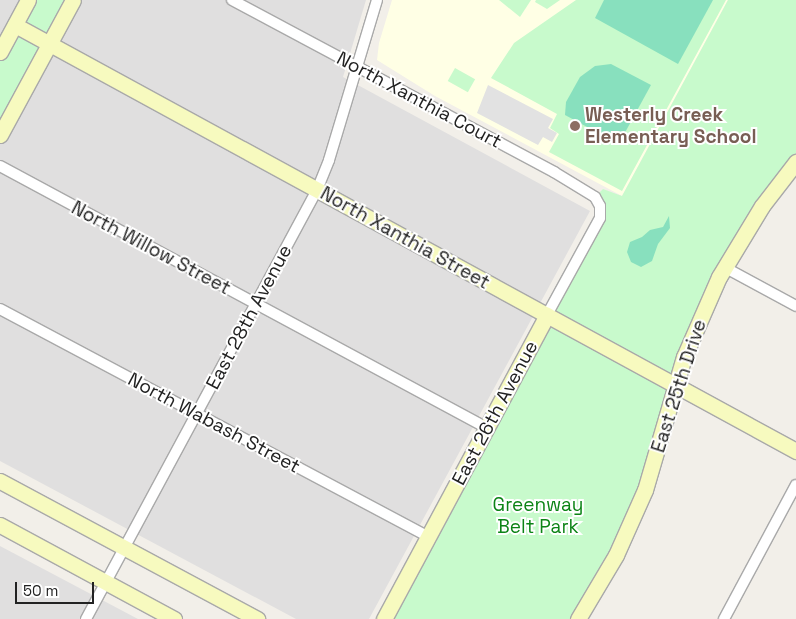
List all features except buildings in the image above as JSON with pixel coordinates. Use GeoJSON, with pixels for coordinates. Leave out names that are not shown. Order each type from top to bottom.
{"type":"FeatureCollection","features":[{"type":"Feature","properties":{"kind":"street"},"geometry":{"type":"LineString","coordinates":[[0,52],[28,0]]}},
{"type":"Feature","properties":{"kind":"street"},"geometry":{"type":"LineString","coordinates":[[0,135],[73,0]]}},
{"type":"Feature","properties":{"kind":"street","name":"North Xanthia Court"},"geometry":{"type":"LineString","coordinates":[[232,0],[554,172],[595,197],[600,206]]}},
{"type":"Feature","properties":{"kind":"street","name":"East 28th Avenue"},"geometry":{"type":"LineString","coordinates":[[86,619],[317,190],[330,160],[377,0]]}},
{"type":"Feature","properties":{"kind":"street","name":"North Xanthia Street"},"geometry":{"type":"LineString","coordinates":[[14,25],[796,451]]}},
{"type":"Feature","properties":{"kind":"street","name":"East 25th Drive"},"geometry":{"type":"LineString","coordinates":[[582,618],[616,555],[645,490],[675,385],[696,326],[724,267],[762,206],[796,163]]}},
{"type":"Feature","properties":{"kind":"street","name":"North Willow Street"},"geometry":{"type":"LineString","coordinates":[[0,166],[487,428]]}},
{"type":"Feature","properties":{"kind":"street","name":"East 26th Avenue"},"geometry":{"type":"LineString","coordinates":[[384,619],[600,218],[600,206]]}},
{"type":"Feature","properties":{"kind":"street"},"geometry":{"type":"LineString","coordinates":[[724,267],[796,306]]}},
{"type":"Feature","properties":{"kind":"street","name":"North Wabash Street"},"geometry":{"type":"LineString","coordinates":[[0,309],[428,537]]}},
{"type":"Feature","properties":{"kind":"street"},"geometry":{"type":"LineString","coordinates":[[0,481],[257,619]]}},
{"type":"Feature","properties":{"kind":"street"},"geometry":{"type":"LineString","coordinates":[[724,619],[796,485]]}},
{"type":"Feature","properties":{"kind":"street"},"geometry":{"type":"LineString","coordinates":[[0,525],[174,619]]}},
{"type":"Feature","properties":{"kind":"shaded area"},"geometry":{"type":"Polygon","coordinates":[[[0,0],[366,0],[343,77],[590,211],[369,619],[296,619],[0,461],[0,0]]]}},
{"type":"Feature","properties":{"kind":"shaded area","name":"Westerly Creek Elementary School"},"geometry":{"type":"Polygon","coordinates":[[[392,0],[728,0],[622,196],[435,96],[377,60],[379,43],[392,0]]]}},
{"type":"Feature","properties":{"kind":"shaded area"},"geometry":{"type":"Polygon","coordinates":[[[488,85],[553,119],[548,128],[557,133],[552,142],[543,137],[538,145],[477,113],[488,85]]]}},
{"type":"Feature","properties":{"kind":"shaded area"},"geometry":{"type":"Polygon","coordinates":[[[0,546],[138,619],[0,619],[0,546]]]}},
{"type":"Feature","properties":{"kind":"green space"},"geometry":{"type":"Polygon","coordinates":[[[28,0],[73,0],[0,135],[0,52],[28,0]]]}},
{"type":"Feature","properties":{"kind":"green space"},"geometry":{"type":"Polygon","coordinates":[[[499,0],[531,0],[520,17],[499,0]]]}},
{"type":"Feature","properties":{"kind":"green space"},"geometry":{"type":"Polygon","coordinates":[[[536,0],[560,0],[547,9],[535,2],[536,0]]]}},
{"type":"Feature","properties":{"kind":"green space"},"geometry":{"type":"Polygon","coordinates":[[[576,0],[726,0],[622,191],[549,152],[559,134],[550,128],[557,114],[491,78],[514,43],[576,0]]]}},
{"type":"Feature","properties":{"kind":"green space"},"geometry":{"type":"Polygon","coordinates":[[[604,0],[713,0],[678,64],[595,18],[604,0]]]}},
{"type":"Feature","properties":{"kind":"green space","name":"Greenway Belt Park"},"geometry":{"type":"Polygon","coordinates":[[[728,0],[796,0],[796,162],[719,277],[655,462],[578,619],[384,619],[600,218],[595,197],[603,189],[622,196],[728,0]]]}},
{"type":"Feature","properties":{"kind":"green space"},"geometry":{"type":"Polygon","coordinates":[[[611,64],[651,85],[622,138],[613,141],[565,115],[566,102],[580,77],[595,66],[611,64]]]}},
{"type":"Feature","properties":{"kind":"green space"},"geometry":{"type":"Polygon","coordinates":[[[455,68],[475,79],[468,92],[448,81],[455,68]]]}},
{"type":"Feature","properties":{"kind":"green space"},"geometry":{"type":"Polygon","coordinates":[[[669,216],[670,228],[658,244],[652,261],[641,267],[631,262],[627,252],[630,242],[642,237],[650,230],[663,227],[669,216]]]}},
{"type":"Feature","properties":{"kind":"place","name":"Westerly Creek Elementary School"},"geometry":{"type":"Point","coordinates":[575,126]}}]}
